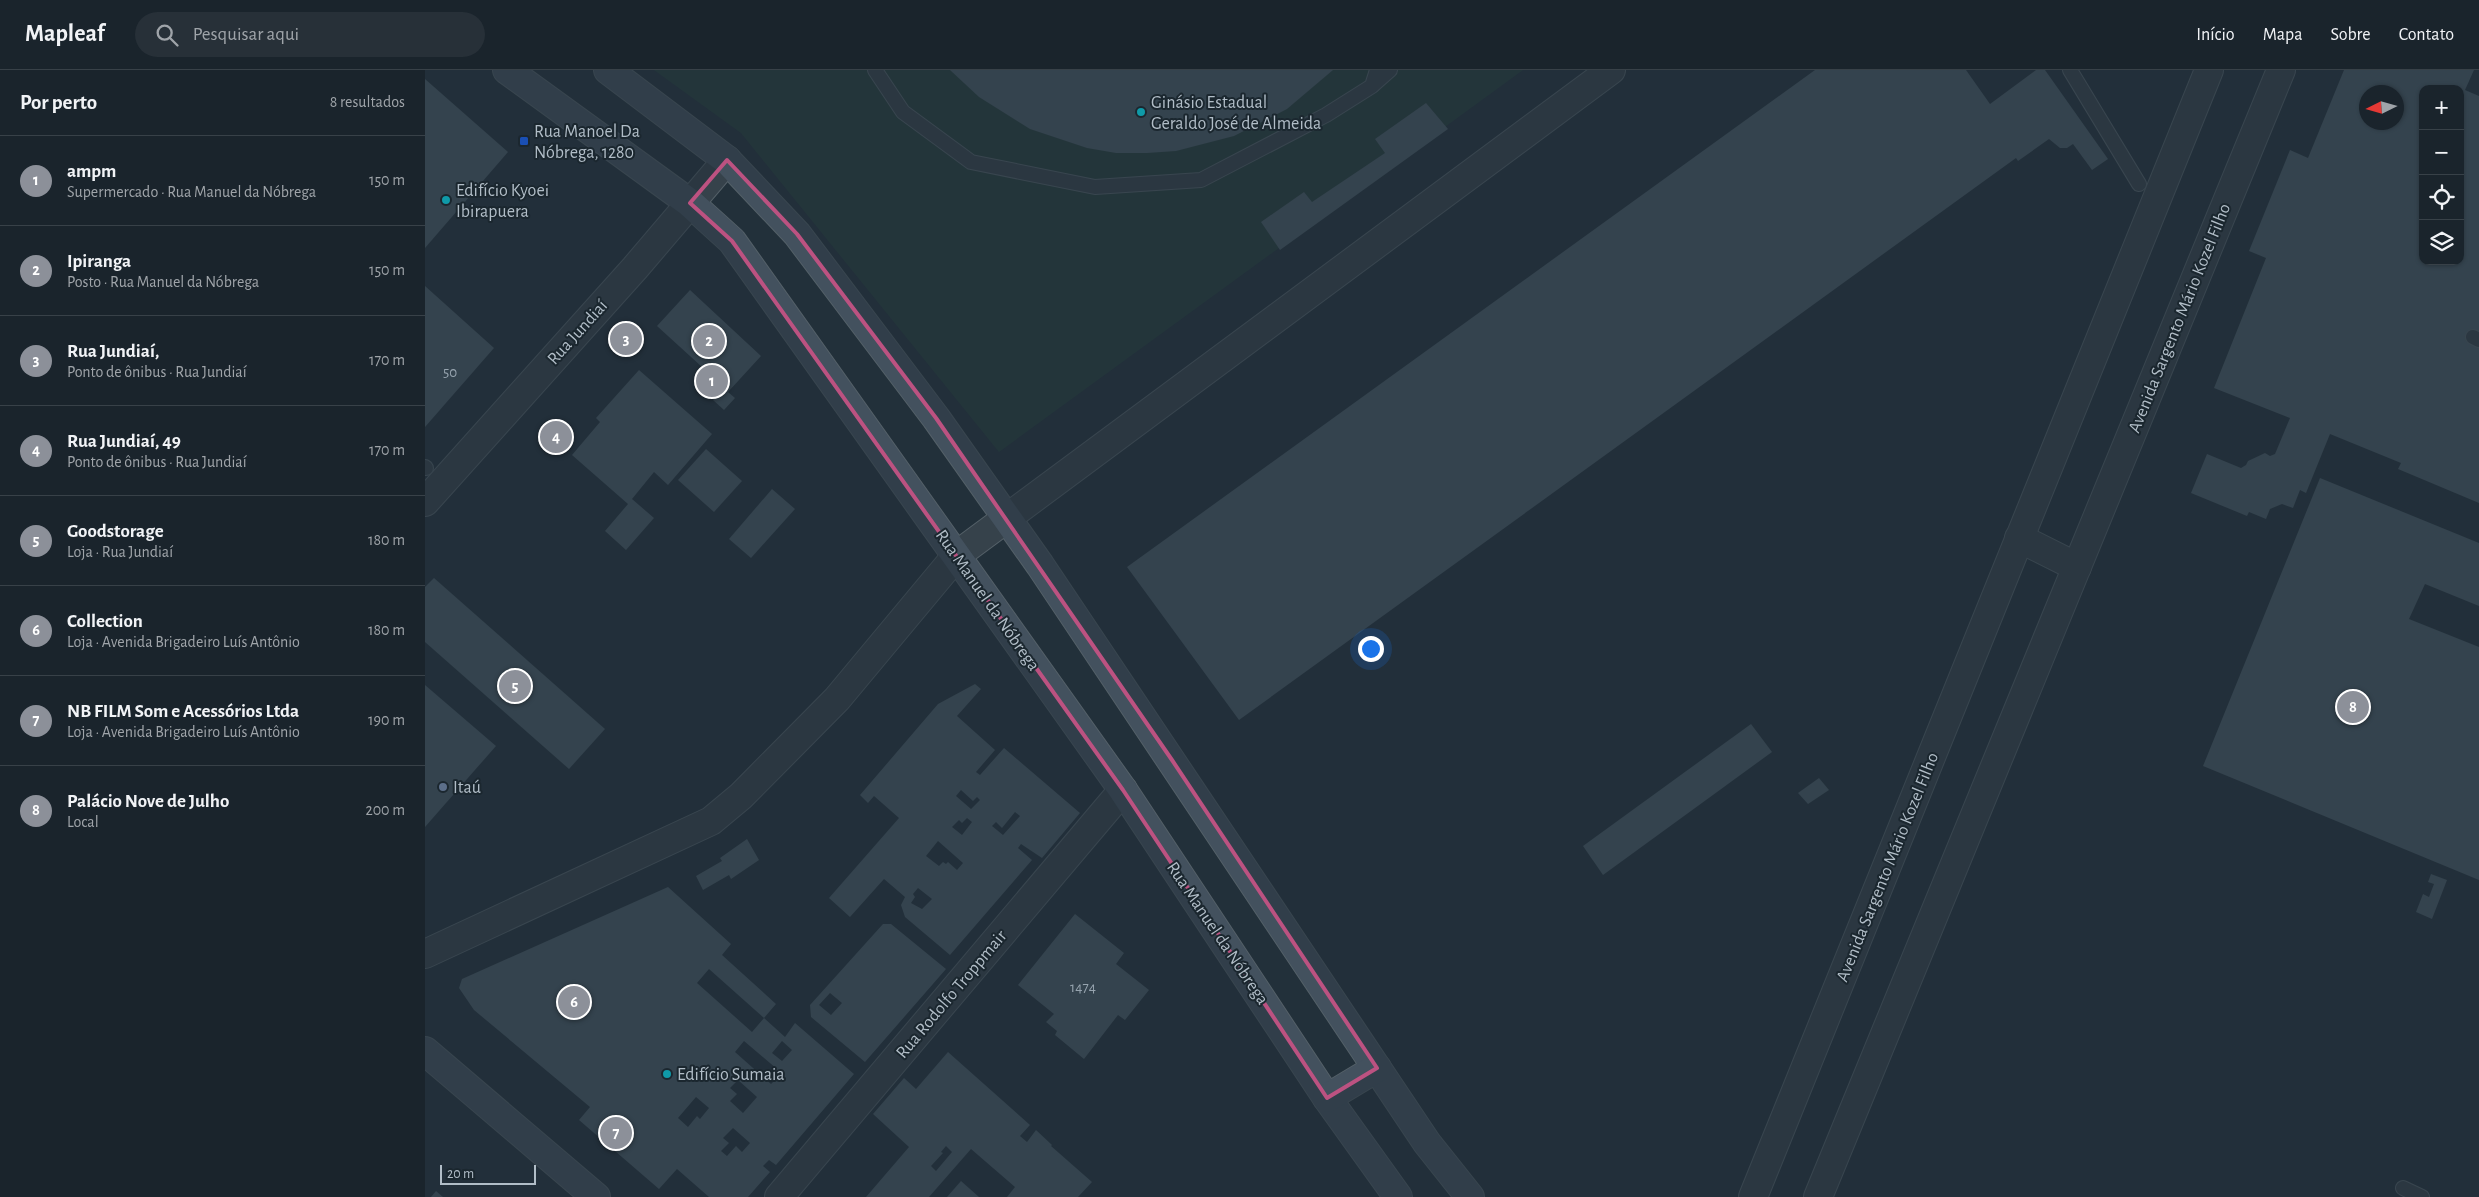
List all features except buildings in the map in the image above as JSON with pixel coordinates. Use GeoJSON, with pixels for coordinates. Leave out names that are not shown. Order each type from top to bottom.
{"type":"FeatureCollection","features":[{"type":"Feature","properties":{"kind":"street","name":"Rua Manuel da Nóbrega"},"geometry":{"type":"LineString","coordinates":[[507,70],[691,203],[732,241],[1123,790],[1327,1098],[1398,1197]]}},
{"type":"Feature","properties":{"kind":"street"},"geometry":{"type":"LineString","coordinates":[[608,70],[727,160],[797,234],[936,418],[1172,760],[1427,1143],[1470,1197]]}},
{"type":"Feature","properties":{"kind":"street"},"geometry":{"type":"LineString","coordinates":[[425,954],[711,821],[741,796],[837,699],[957,555],[1611,70]]}},
{"type":"Feature","properties":{"kind":"street","name":"Avenida Sargento Mário Kozel Filho"},"geometry":{"type":"LineString","coordinates":[[1753,1197],[2209,70]]}},
{"type":"Feature","properties":{"kind":"street","name":"Avenida Sargento Mário Kozel Filho"},"geometry":{"type":"LineString","coordinates":[[1818,1197],[2281,70]]}},
{"type":"Feature","properties":{"kind":"street","name":"Rua Jundiaí"},"geometry":{"type":"LineString","coordinates":[[425,502],[635,268],[727,160]]}},
{"type":"Feature","properties":{"kind":"street"},"geometry":{"type":"LineString","coordinates":[[2019,538],[2077,567]]}},
{"type":"Feature","properties":{"kind":"street","name":"Rua Rodolfo Troppmair"},"geometry":{"type":"LineString","coordinates":[[779,1197],[1123,790]]}},
{"type":"Feature","properties":{"kind":"street"},"geometry":{"type":"LineString","coordinates":[[425,1051],[596,1197]]}},
{"type":"Feature","properties":{"kind":"street"},"geometry":{"type":"LineString","coordinates":[[1327,1098],[1377,1068]]}},
{"type":"Feature","properties":{"kind":"lane"},"geometry":{"type":"LineString","coordinates":[[875,70],[903,112],[971,162],[1095,187],[1201,180],[1326,115],[1372,86],[1391,70]]}},
{"type":"Feature","properties":{"kind":"lane"},"geometry":{"type":"LineString","coordinates":[[1372,86],[1377,70]]}},
{"type":"Feature","properties":{"kind":"lane"},"geometry":{"type":"LineString","coordinates":[[2071,70],[2139,184]]}},
{"type":"Feature","properties":{"kind":"lane"},"geometry":{"type":"LineString","coordinates":[[2403,1188],[2422,1197]]}},
{"type":"Feature","properties":{"kind":"highlighted area"},"geometry":{"type":"Polygon","coordinates":[[[727,160],[797,234],[936,418],[1172,760],[1377,1068],[1327,1098],[1123,790],[732,241],[690,203],[727,160]]]}},
{"type":"Feature","properties":{"kind":"green space"},"geometry":{"type":"Polygon","coordinates":[[[654,70],[1523,70],[999,452],[741,133],[654,70]]]}},
{"type":"Feature","properties":{"kind":"place","name":"Ginásio Estadual Geraldo José de Almeida"},"geometry":{"type":"Point","coordinates":[1141,112]}},
{"type":"Feature","properties":{"kind":"place","name":"Rua Manoel Da Nóbrega, 1280"},"geometry":{"type":"Point","coordinates":[524,141]}},
{"type":"Feature","properties":{"kind":"place","name":"Edifício Kyoei Ibirapuera"},"geometry":{"type":"Point","coordinates":[446,200]}},
{"type":"Feature","properties":{"kind":"place","name":"Rua Jundiaí,"},"geometry":{"type":"Point","coordinates":[626,339]}},
{"type":"Feature","properties":{"kind":"place","name":"Ipiranga"},"geometry":{"type":"Point","coordinates":[709,341]}},
{"type":"Feature","properties":{"kind":"place","name":"ampm"},"geometry":{"type":"Point","coordinates":[712,381]}},
{"type":"Feature","properties":{"kind":"place","name":"Rua Jundiaí, 49"},"geometry":{"type":"Point","coordinates":[556,437]}},
{"type":"Feature","properties":{"kind":"place","name":"Goodstorage"},"geometry":{"type":"Point","coordinates":[515,686]}},
{"type":"Feature","properties":{"kind":"place","name":"Palácio Nove de Julho"},"geometry":{"type":"Point","coordinates":[2353,707]}},
{"type":"Feature","properties":{"kind":"place","name":"Itaú"},"geometry":{"type":"Point","coordinates":[443,787]}},
{"type":"Feature","properties":{"kind":"place","name":"Collection"},"geometry":{"type":"Point","coordinates":[574,1002]}},
{"type":"Feature","properties":{"kind":"place","name":"Edifício Sumaia"},"geometry":{"type":"Point","coordinates":[667,1074]}},
{"type":"Feature","properties":{"kind":"place","name":"NB FILM Som e Acessórios Ltda"},"geometry":{"type":"Point","coordinates":[616,1133]}}]}
